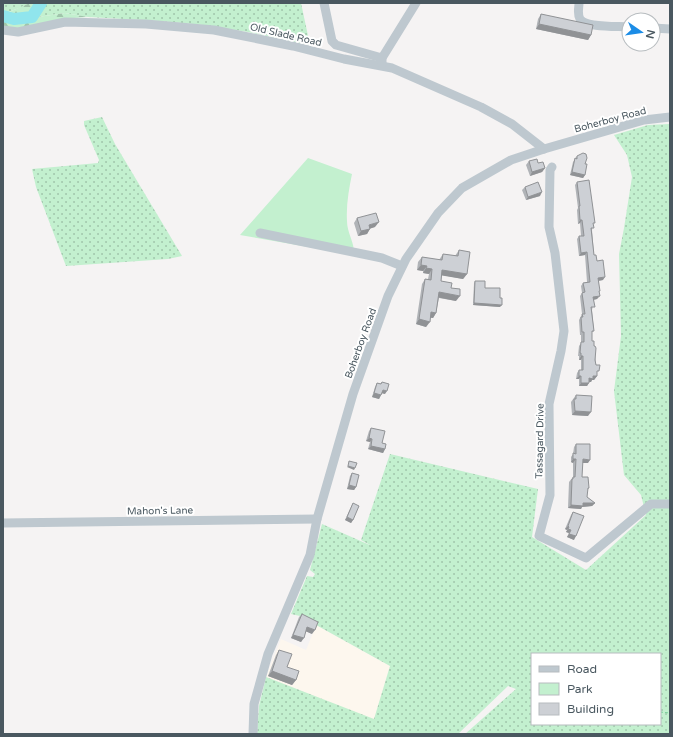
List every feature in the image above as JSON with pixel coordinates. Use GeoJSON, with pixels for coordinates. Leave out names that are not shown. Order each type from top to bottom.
{"type":"FeatureCollection","features":[{"type":"Feature","properties":{"kind":"street"},"geometry":{"type":"LineString","coordinates":[[324,3],[332,41],[336,45],[382,62],[416,3]]}},
{"type":"Feature","properties":{"kind":"street"},"geometry":{"type":"LineString","coordinates":[[579,3],[578,13],[580,19],[586,24],[621,26]]}},
{"type":"Feature","properties":{"kind":"street","name":"Old Slade Road"},"geometry":{"type":"LineString","coordinates":[[3,30],[18,32],[65,22],[186,26],[241,35],[344,59],[382,62],[392,68],[481,107],[512,124],[544,149]]}},
{"type":"Feature","properties":{"kind":"street","name":"Boherboy Road"},"geometry":{"type":"LineString","coordinates":[[253,734],[254,704],[268,654],[310,555],[317,519],[353,394],[388,296],[402,266],[438,213],[462,188],[511,160],[644,120],[670,117]]}},
{"type":"Feature","properties":{"kind":"street","name":"Tassagard Drive"},"geometry":{"type":"LineString","coordinates":[[552,167],[550,170],[549,227],[555,253],[564,331],[549,404],[550,495],[538,536],[586,558],[651,504],[670,504]]}},
{"type":"Feature","properties":{"kind":"street"},"geometry":{"type":"LineString","coordinates":[[260,233],[382,258],[402,266]]}},
{"type":"Feature","properties":{"kind":"street","name":"Mahon's Lane"},"geometry":{"type":"LineString","coordinates":[[3,523],[317,519]]}},
{"type":"Feature","properties":{"kind":"shaded area"},"geometry":{"type":"Polygon","coordinates":[[[316,625],[390,666],[374,720],[266,677],[281,639],[306,650],[316,625]]]}},
{"type":"Feature","properties":{"kind":"green space"},"geometry":{"type":"Polygon","coordinates":[[[3,3],[30,3],[3,14],[3,3]]]}},
{"type":"Feature","properties":{"kind":"green space"},"geometry":{"type":"Polygon","coordinates":[[[30,3],[38,3],[30,15],[14,16],[7,13],[30,3]]]}},
{"type":"Feature","properties":{"kind":"green space"},"geometry":{"type":"Polygon","coordinates":[[[47,3],[301,3],[310,45],[248,32],[203,25],[88,17],[65,13],[38,17],[47,3]]]}},
{"type":"Feature","properties":{"kind":"green space"},"geometry":{"type":"Polygon","coordinates":[[[65,13],[88,17],[60,19],[27,28],[3,30],[3,19],[15,22],[26,21],[38,17],[65,13]]]}},
{"type":"Feature","properties":{"kind":"green space"},"geometry":{"type":"Polygon","coordinates":[[[102,117],[115,144],[182,256],[168,259],[66,266],[36,187],[32,169],[98,163],[99,160],[84,125],[84,121],[102,117]]]}},
{"type":"Feature","properties":{"kind":"green space"},"geometry":{"type":"Polygon","coordinates":[[[670,124],[670,734],[465,734],[516,689],[508,686],[458,734],[257,734],[259,706],[266,677],[374,719],[390,666],[300,616],[291,614],[307,576],[313,577],[315,574],[310,570],[322,524],[372,546],[361,540],[390,454],[538,489],[532,537],[586,570],[646,515],[641,495],[624,475],[614,391],[621,336],[619,254],[632,177],[627,155],[614,135],[648,125],[670,124]]]}},
{"type":"Feature","properties":{"kind":"green space"},"geometry":{"type":"Polygon","coordinates":[[[308,158],[352,174],[348,197],[347,225],[354,255],[240,235],[308,158]]]}},
{"type":"Feature","properties":{"kind":"building"},"geometry":{"type":"Polygon","coordinates":[[[541,14],[593,25],[591,35],[539,24],[541,14]]]}},
{"type":"Feature","properties":{"kind":"building"},"geometry":{"type":"Polygon","coordinates":[[[583,153],[586,154],[587,158],[585,164],[587,164],[585,175],[572,172],[575,158],[577,159],[577,156],[583,153]]]}},
{"type":"Feature","properties":{"kind":"building"},"geometry":{"type":"Polygon","coordinates":[[[537,159],[538,163],[543,162],[545,168],[532,172],[529,161],[537,159]]]}},
{"type":"Feature","properties":{"kind":"building"},"geometry":{"type":"Polygon","coordinates":[[[589,180],[595,223],[593,223],[594,228],[591,228],[594,255],[596,255],[597,261],[603,260],[605,277],[598,278],[600,296],[593,297],[595,307],[591,307],[594,331],[592,331],[592,341],[594,341],[594,346],[596,348],[596,365],[600,365],[599,371],[597,371],[597,376],[593,376],[593,379],[589,378],[589,383],[581,383],[579,370],[583,370],[583,356],[581,356],[580,353],[581,342],[584,342],[584,332],[582,332],[581,317],[583,317],[582,314],[585,314],[582,293],[585,292],[583,283],[590,282],[587,252],[581,253],[579,236],[584,236],[582,220],[580,220],[577,182],[589,180]]]}},
{"type":"Feature","properties":{"kind":"building"},"geometry":{"type":"Polygon","coordinates":[[[538,182],[542,192],[528,197],[525,187],[538,182]]]}},
{"type":"Feature","properties":{"kind":"building"},"geometry":{"type":"Polygon","coordinates":[[[376,213],[379,222],[369,225],[370,229],[361,231],[357,218],[376,213]]]}},
{"type":"Feature","properties":{"kind":"building"},"geometry":{"type":"Polygon","coordinates":[[[459,250],[470,252],[467,274],[442,270],[441,281],[452,283],[451,288],[460,289],[460,296],[439,292],[436,313],[431,312],[430,322],[419,319],[425,279],[431,280],[432,269],[421,265],[422,257],[442,260],[443,254],[458,256],[459,250]]]}},
{"type":"Feature","properties":{"kind":"building"},"geometry":{"type":"Polygon","coordinates":[[[475,281],[485,281],[485,288],[500,288],[502,305],[474,303],[475,281]]]}},
{"type":"Feature","properties":{"kind":"building"},"geometry":{"type":"Polygon","coordinates":[[[382,382],[389,384],[387,391],[383,390],[381,395],[374,393],[377,383],[381,384],[382,382]]]}},
{"type":"Feature","properties":{"kind":"building"},"geometry":{"type":"Polygon","coordinates":[[[576,395],[592,396],[591,412],[575,411],[574,399],[576,399],[576,395]]]}},
{"type":"Feature","properties":{"kind":"building"},"geometry":{"type":"Polygon","coordinates":[[[371,428],[385,431],[382,443],[386,444],[385,449],[371,446],[372,439],[369,438],[371,428]]]}},
{"type":"Feature","properties":{"kind":"building"},"geometry":{"type":"Polygon","coordinates":[[[576,444],[590,444],[590,460],[583,459],[582,477],[588,477],[589,488],[587,497],[595,503],[583,503],[583,506],[571,505],[572,479],[575,477],[576,459],[573,459],[573,453],[576,454],[576,444]]]}},
{"type":"Feature","properties":{"kind":"building"},"geometry":{"type":"Polygon","coordinates":[[[349,461],[357,463],[355,468],[348,466],[349,461]]]}},
{"type":"Feature","properties":{"kind":"building"},"geometry":{"type":"Polygon","coordinates":[[[352,473],[359,475],[356,487],[349,485],[352,473]]]}},
{"type":"Feature","properties":{"kind":"building"},"geometry":{"type":"Polygon","coordinates":[[[353,503],[359,506],[353,520],[347,517],[353,503]]]}},
{"type":"Feature","properties":{"kind":"building"},"geometry":{"type":"Polygon","coordinates":[[[573,512],[584,516],[576,536],[569,534],[571,530],[568,529],[573,512]]]}},
{"type":"Feature","properties":{"kind":"building"},"geometry":{"type":"Polygon","coordinates":[[[302,614],[318,622],[315,630],[307,627],[304,638],[293,635],[302,614]]]}},
{"type":"Feature","properties":{"kind":"building"},"geometry":{"type":"Polygon","coordinates":[[[279,650],[292,654],[287,667],[299,671],[296,680],[272,671],[279,650]]]}},
{"type":"Feature","properties":{"kind":"waterway"},"geometry":{"type":"LineString","coordinates":[[3,16],[14,19],[32,17],[41,3]]}}]}
